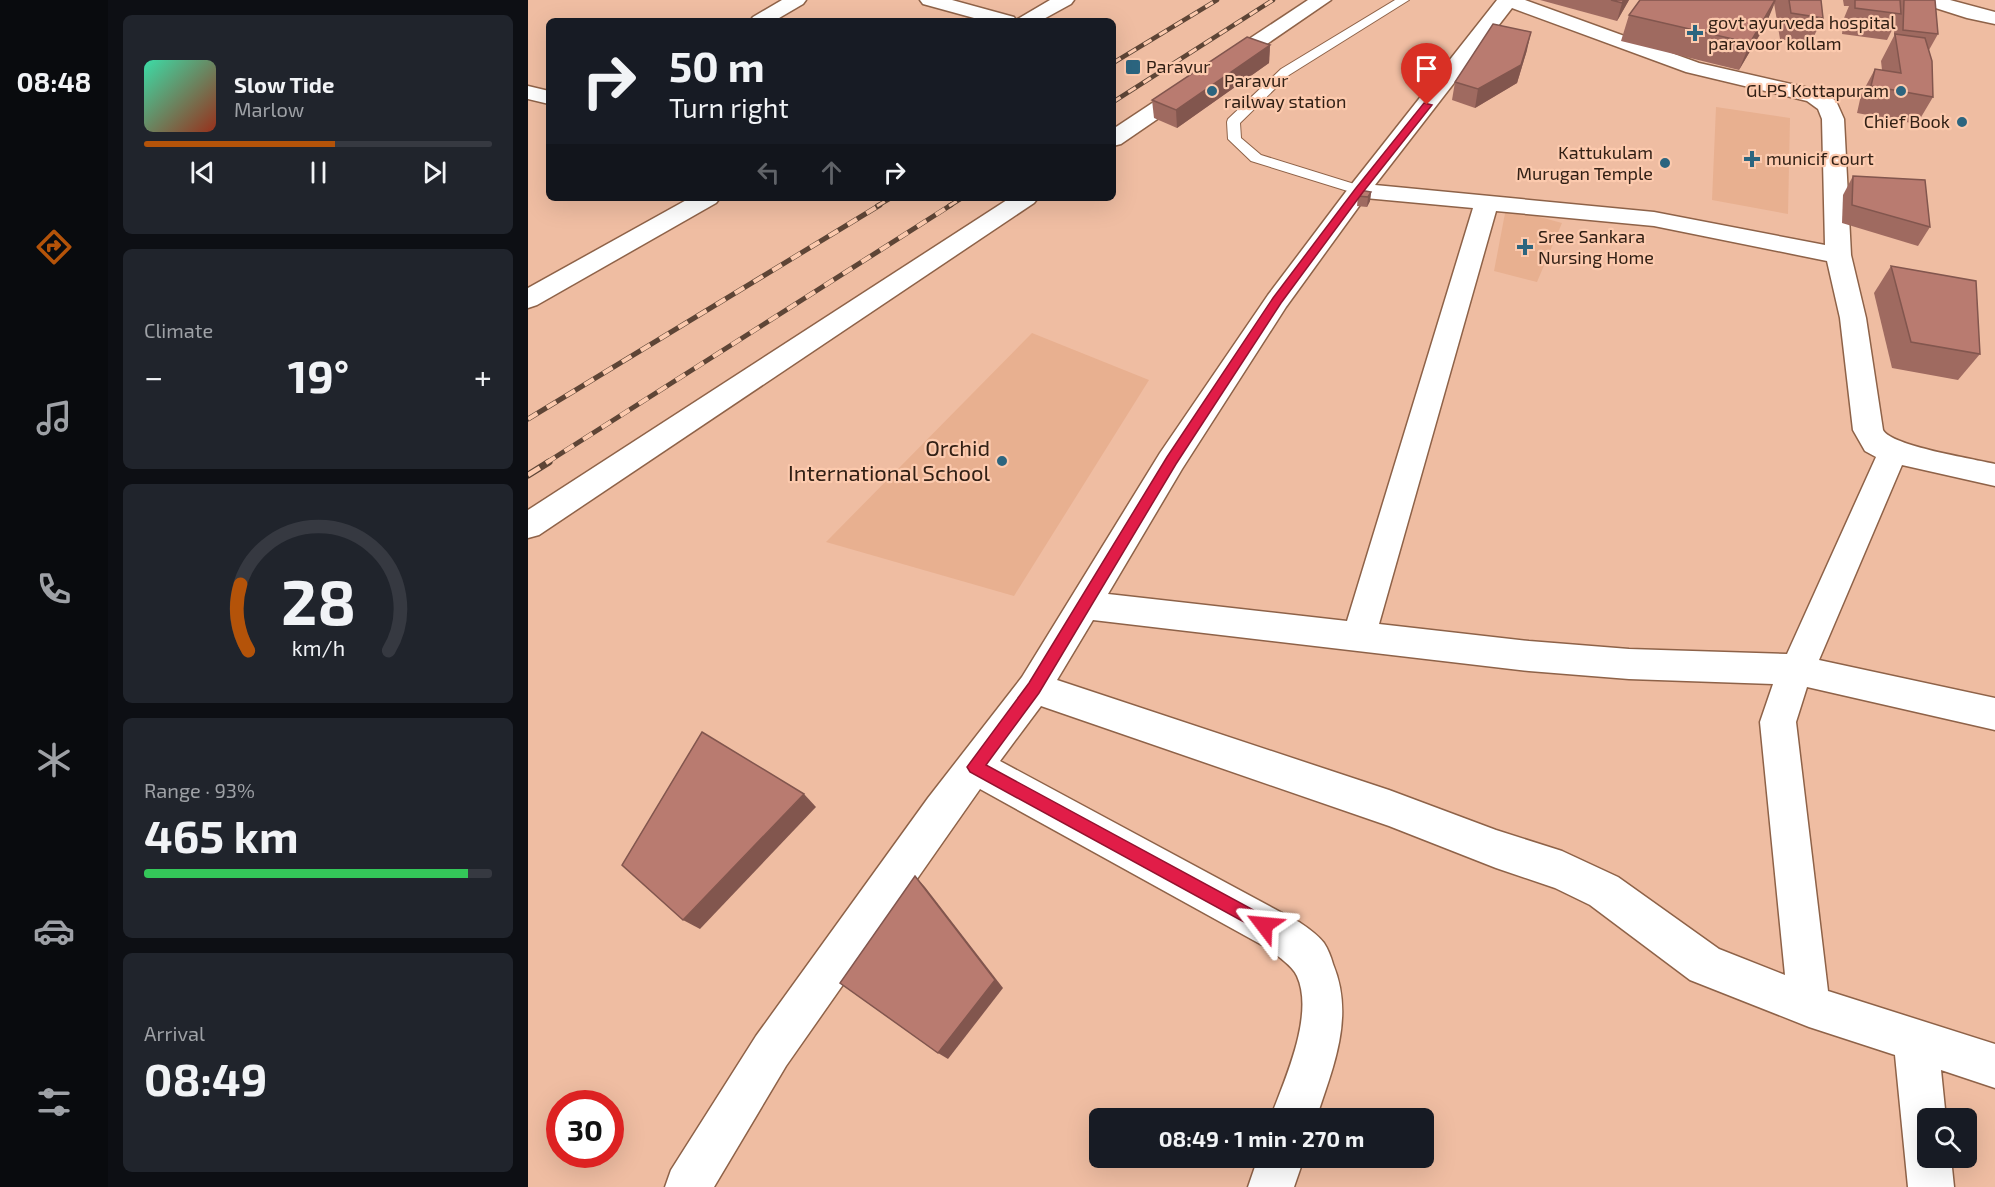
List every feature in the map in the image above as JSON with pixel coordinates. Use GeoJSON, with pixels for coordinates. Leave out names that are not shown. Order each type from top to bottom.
{"type":"FeatureCollection","features":[{"type":"Feature","properties":{"kind":"street"},"geometry":{"type":"LineString","coordinates":[[765,18],[796,0]]}},
{"type":"Feature","properties":{"kind":"street"},"geometry":{"type":"LineString","coordinates":[[930,0],[996,18]]}},
{"type":"Feature","properties":{"kind":"street"},"geometry":{"type":"LineString","coordinates":[[1031,18],[1064,0]]}},
{"type":"Feature","properties":{"kind":"street"},"geometry":{"type":"LineString","coordinates":[[1116,138],[1321,0]]}},
{"type":"Feature","properties":{"kind":"street"},"geometry":{"type":"LineString","coordinates":[[688,1187],[771,1051],[1034,688],[1171,461],[1270,311],[1359,190],[1508,0],[1693,68],[1814,96],[1828,106],[1833,119],[1838,255],[1853,318],[1868,430],[1875,443],[1893,452],[1995,475]]}},
{"type":"Feature","properties":{"kind":"street"},"geometry":{"type":"LineString","coordinates":[[1930,0],[1995,18]]}},
{"type":"Feature","properties":{"kind":"street"},"geometry":{"type":"LineString","coordinates":[[528,92],[546,97]]}},
{"type":"Feature","properties":{"kind":"street"},"geometry":{"type":"LineString","coordinates":[[1359,190],[1654,219],[1838,255]]}},
{"type":"Feature","properties":{"kind":"street"},"geometry":{"type":"LineString","coordinates":[[528,299],[703,201]]}},
{"type":"Feature","properties":{"kind":"street"},"geometry":{"type":"LineString","coordinates":[[528,526],[1021,201]]}},
{"type":"Feature","properties":{"kind":"street"},"geometry":{"type":"LineString","coordinates":[[1359,636],[1486,204]]}},
{"type":"Feature","properties":{"kind":"street"},"geometry":{"type":"LineString","coordinates":[[1809,1006],[1778,722],[1785,697],[1893,452]]}},
{"type":"Feature","properties":{"kind":"street"},"geometry":{"type":"LineString","coordinates":[[1084,605],[1529,656],[1629,664],[1797,670],[1995,714]]}},
{"type":"Feature","properties":{"kind":"street"},"geometry":{"type":"LineString","coordinates":[[1034,688],[1389,808],[1496,849],[1562,871],[1604,891],[1705,965],[1809,1006],[1995,1066]]}},
{"type":"Feature","properties":{"kind":"street"},"geometry":{"type":"LineString","coordinates":[[975,767],[1285,936],[1312,960],[1324,996],[1321,1033],[1297,1108]]}},
{"type":"Feature","properties":{"kind":"street"},"geometry":{"type":"LineString","coordinates":[[1915,1039],[1923,1108]]}},
{"type":"Feature","properties":{"kind":"street"},"geometry":{"type":"LineString","coordinates":[[1272,1187],[1278,1168]]}},
{"type":"Feature","properties":{"kind":"street"},"geometry":{"type":"LineString","coordinates":[[1929,1168],[1931,1187]]}},
{"type":"Feature","properties":{"kind":"lane"},"geometry":{"type":"LineString","coordinates":[[1359,190],[1257,158],[1235,139],[1233,122],[1285,72],[1323,46],[1403,0]]}},
{"type":"Feature","properties":{"kind":"shaded area","name":"municif court"},"geometry":{"type":"Polygon","coordinates":[[[1716,107],[1790,118],[1788,214],[1712,200],[1716,107]]]}},
{"type":"Feature","properties":{"kind":"shaded area","name":"Sree Sankara Nursing Home"},"geometry":{"type":"Polygon","coordinates":[[[1506,208],[1562,223],[1537,282],[1494,271],[1506,208]]]}},
{"type":"Feature","properties":{"kind":"shaded area","name":"Orchid International School"},"geometry":{"type":"Polygon","coordinates":[[[1032,333],[1149,380],[1014,596],[826,542],[1032,333]]]}},
{"type":"Feature","properties":{"kind":"building"},"geometry":{"type":"Polygon","coordinates":[[[1640,0],[1775,0],[1750,43],[1629,15],[1640,0]]]}},
{"type":"Feature","properties":{"kind":"building"},"geometry":{"type":"Polygon","coordinates":[[[1789,0],[1821,0],[1823,18],[1791,13],[1789,0]]]}},
{"type":"Feature","properties":{"kind":"building"},"geometry":{"type":"Polygon","coordinates":[[[1855,0],[1900,0],[1901,14],[1855,8],[1855,0]]]}},
{"type":"Feature","properties":{"kind":"building"},"geometry":{"type":"Polygon","coordinates":[[[1904,0],[1935,0],[1938,34],[1903,30],[1904,0]]]}},
{"type":"Feature","properties":{"kind":"building"},"geometry":{"type":"Polygon","coordinates":[[[1493,24],[1531,32],[1521,65],[1478,89],[1455,82],[1493,24]]]}},
{"type":"Feature","properties":{"kind":"building"},"geometry":{"type":"Polygon","coordinates":[[[1895,34],[1925,38],[1932,61],[1933,97],[1871,86],[1875,69],[1901,73],[1895,34]]]}},
{"type":"Feature","properties":{"kind":"building"},"geometry":{"type":"Polygon","coordinates":[[[1247,37],[1270,45],[1176,110],[1152,100],[1247,37]]]}},
{"type":"Feature","properties":{"kind":"building"},"geometry":{"type":"Polygon","coordinates":[[[1853,176],[1925,180],[1930,227],[1852,205],[1853,176]]]}},
{"type":"Feature","properties":{"kind":"building"},"geometry":{"type":"Polygon","coordinates":[[[1360,190],[1371,192],[1368,197],[1358,196],[1360,190]]]}},
{"type":"Feature","properties":{"kind":"building"},"geometry":{"type":"Polygon","coordinates":[[[1891,266],[1976,281],[1980,354],[1911,342],[1891,266]]]}},
{"type":"Feature","properties":{"kind":"building"},"geometry":{"type":"Polygon","coordinates":[[[702,732],[804,794],[683,920],[622,865],[702,732]]]}},
{"type":"Feature","properties":{"kind":"building"},"geometry":{"type":"Polygon","coordinates":[[[915,876],[995,980],[938,1053],[840,983],[915,876]]]}},
{"type":"Feature","properties":{"kind":"railway"},"geometry":{"type":"LineString","coordinates":[[1116,61],[1217,0]]}},
{"type":"Feature","properties":{"kind":"railway"},"geometry":{"type":"LineString","coordinates":[[1116,100],[1273,0]]}},
{"type":"Feature","properties":{"kind":"railway"},"geometry":{"type":"LineString","coordinates":[[877,206],[886,201]]}},
{"type":"Feature","properties":{"kind":"railway"},"geometry":{"type":"LineString","coordinates":[[949,206],[957,201]]}},
{"type":"Feature","properties":{"kind":"railway"},"geometry":{"type":"LineString","coordinates":[[528,419],[880,205]]}},
{"type":"Feature","properties":{"kind":"railway"},"geometry":{"type":"LineString","coordinates":[[546,463],[951,205]]}},
{"type":"Feature","properties":{"kind":"railway"},"geometry":{"type":"LineString","coordinates":[[528,475],[549,462]]}},
{"type":"Feature","properties":{"kind":"place","name":"govt ayurveda hospital paravoor kollam"},"geometry":{"type":"Point","coordinates":[1695,33]}},
{"type":"Feature","properties":{"kind":"place","name":"Paravur"},"geometry":{"type":"Point","coordinates":[1133,67]}},
{"type":"Feature","properties":{"kind":"place","name":"Paravur railway station"},"geometry":{"type":"Point","coordinates":[1212,91]}},
{"type":"Feature","properties":{"kind":"place","name":"GLPS Kottapuram"},"geometry":{"type":"Point","coordinates":[1901,91]}},
{"type":"Feature","properties":{"kind":"place","name":"Chief Book"},"geometry":{"type":"Point","coordinates":[1962,122]}},
{"type":"Feature","properties":{"kind":"place","name":"municif court"},"geometry":{"type":"Point","coordinates":[1752,159]}},
{"type":"Feature","properties":{"kind":"place","name":"Kattukulam Murugan Temple"},"geometry":{"type":"Point","coordinates":[1665,163]}},
{"type":"Feature","properties":{"kind":"place","name":"Sree Sankara Nursing Home"},"geometry":{"type":"Point","coordinates":[1525,247]}},
{"type":"Feature","properties":{"kind":"place","name":"Orchid International School"},"geometry":{"type":"Point","coordinates":[1002,461]}},
{"type":"Feature","properties":{"kind":"route"},"geometry":{"type":"LineString","coordinates":[[1264,925],[975,767],[1034,688],[1171,461],[1277,301],[1359,190],[1427,105]]}}]}
